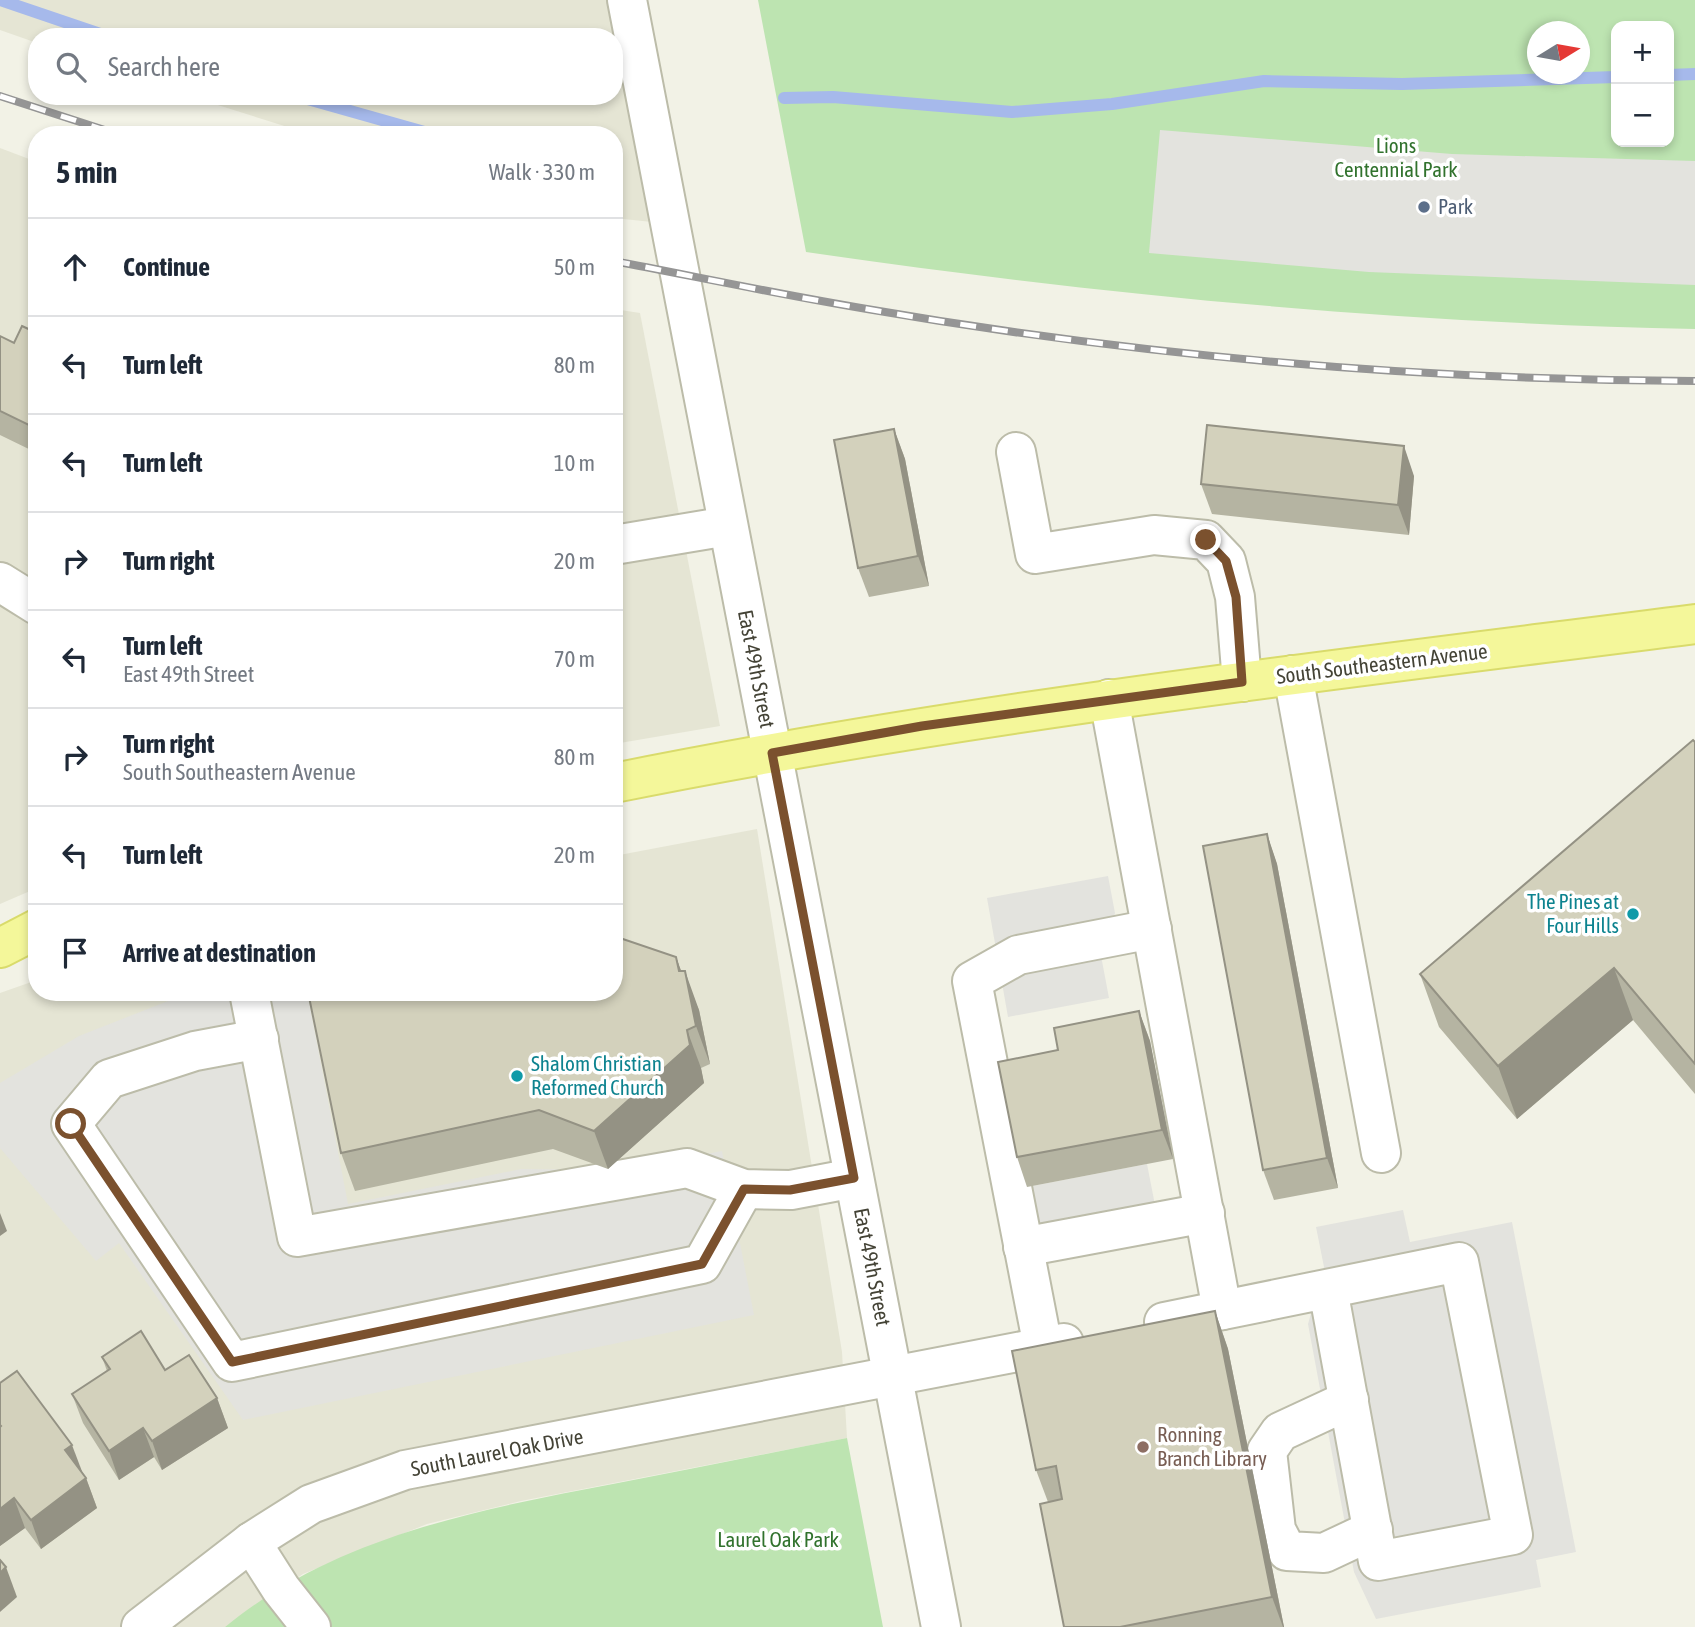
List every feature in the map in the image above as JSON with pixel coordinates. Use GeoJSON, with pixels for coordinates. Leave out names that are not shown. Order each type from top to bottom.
{"type":"FeatureCollection","features":[{"type":"Feature","properties":{"kind":"main road","name":"South Southeastern Avenue"},"geometry":{"type":"LineString","coordinates":[[623,781],[922,726],[1109,699],[1695,624]]}},
{"type":"Feature","properties":{"kind":"main road"},"geometry":{"type":"LineString","coordinates":[[0,948],[28,934]]}},
{"type":"Feature","properties":{"kind":"street","name":"East 49th Street"},"geometry":{"type":"LineString","coordinates":[[627,0],[941,1627]]}},
{"type":"Feature","properties":{"kind":"street"},"geometry":{"type":"LineString","coordinates":[[1016,452],[1035,554],[1154,535],[1206,540],[1226,561],[1236,597],[1242,682]]}},
{"type":"Feature","properties":{"kind":"street"},"geometry":{"type":"LineString","coordinates":[[623,544],[728,526]]}},
{"type":"Feature","properties":{"kind":"street"},"geometry":{"type":"LineString","coordinates":[[0,582],[28,599]]}},
{"type":"Feature","properties":{"kind":"street"},"geometry":{"type":"LineString","coordinates":[[1293,675],[1381,1153]]}},
{"type":"Feature","properties":{"kind":"street"},"geometry":{"type":"LineString","coordinates":[[1109,699],[1222,1310]]}},
{"type":"Feature","properties":{"kind":"street"},"geometry":{"type":"LineString","coordinates":[[1043,1348],[972,981],[1018,956],[1152,929]]}},
{"type":"Feature","properties":{"kind":"street"},"geometry":{"type":"LineString","coordinates":[[251,1001],[297,1237],[687,1168],[744,1189],[790,1190],[854,1178]]}},
{"type":"Feature","properties":{"kind":"street"},"geometry":{"type":"LineString","coordinates":[[259,1039],[195,1051],[109,1079],[71,1124],[232,1362],[702,1264],[744,1189]]}},
{"type":"Feature","properties":{"kind":"street"},"geometry":{"type":"LineString","coordinates":[[1023,1247],[1205,1213]]}},
{"type":"Feature","properties":{"kind":"street"},"geometry":{"type":"LineString","coordinates":[[1133,1329],[1459,1262],[1513,1535],[1378,1561],[1328,1289]]}},
{"type":"Feature","properties":{"kind":"street","name":"South Laurel Oak Drive"},"geometry":{"type":"LineString","coordinates":[[141,1627],[251,1542],[311,1504],[405,1471],[1094,1337]]}},
{"type":"Feature","properties":{"kind":"street"},"geometry":{"type":"LineString","coordinates":[[1349,1400],[1280,1432],[1267,1451],[1276,1530],[1287,1551],[1324,1553],[1373,1530]]}},
{"type":"Feature","properties":{"kind":"street"},"geometry":{"type":"LineString","coordinates":[[251,1542],[281,1589],[311,1627]]}},
{"type":"Feature","properties":{"kind":"shaded area"},"geometry":{"type":"Polygon","coordinates":[[[0,0],[627,0],[671,224],[623,219],[623,126],[284,126],[218,105],[623,105],[623,28],[28,28],[28,40],[0,30],[0,0]]]}},
{"type":"Feature","properties":{"kind":"shaded area","name":"Park"},"geometry":{"type":"Polygon","coordinates":[[[1160,130],[1452,154],[1695,161],[1695,285],[1369,272],[1149,253],[1160,130]]]}},
{"type":"Feature","properties":{"kind":"shaded area"},"geometry":{"type":"Polygon","coordinates":[[[0,148],[28,159],[28,892],[0,904],[0,148]]]}},
{"type":"Feature","properties":{"kind":"shaded area"},"geometry":{"type":"Polygon","coordinates":[[[623,310],[640,313],[720,726],[623,742],[623,310]]]}},
{"type":"Feature","properties":{"kind":"shaded area"},"geometry":{"type":"Polygon","coordinates":[[[757,829],[842,1352],[847,1438],[521,1501],[427,1524],[303,1574],[225,1627],[0,1627],[0,993],[28,983],[28,1001],[623,1001],[623,854],[757,829]]]}},
{"type":"Feature","properties":{"kind":"shaded area"},"geometry":{"type":"Polygon","coordinates":[[[1108,876],[1115,913],[1102,961],[1109,998],[1008,1017],[987,898],[1108,876]]]}},
{"type":"Feature","properties":{"kind":"shaded area"},"geometry":{"type":"Polygon","coordinates":[[[168,1001],[309,1001],[348,1204],[521,1169],[620,1170],[722,1151],[754,1315],[243,1420],[119,1243],[96,1261],[0,1148],[0,1083],[79,1036],[168,1001]]]}},
{"type":"Feature","properties":{"kind":"shaded area"},"geometry":{"type":"Polygon","coordinates":[[[1147,1164],[1162,1241],[1042,1261],[1027,1187],[1147,1164]]]}},
{"type":"Feature","properties":{"kind":"shaded area"},"geometry":{"type":"Polygon","coordinates":[[[1403,1210],[1410,1242],[1512,1222],[1576,1552],[1536,1560],[1541,1587],[1376,1619],[1354,1572],[1308,1324],[1324,1267],[1316,1227],[1403,1210]]]}},
{"type":"Feature","properties":{"kind":"green space","name":"Lions Centennial Park"},"geometry":{"type":"Polygon","coordinates":[[[758,0],[1695,0],[1695,329],[1583,326],[1360,313],[1139,294],[806,252],[758,0]]]}},
{"type":"Feature","properties":{"kind":"green space","name":"Laurel Oak Park"},"geometry":{"type":"Polygon","coordinates":[[[847,1438],[883,1627],[225,1627],[268,1596],[314,1570],[362,1548],[412,1531],[514,1504],[847,1438]]]}},
{"type":"Feature","properties":{"kind":"building"},"geometry":{"type":"Polygon","coordinates":[[[22,326],[28,329],[28,425],[0,411],[0,336],[14,343],[22,326]]]}},
{"type":"Feature","properties":{"kind":"building"},"geometry":{"type":"Polygon","coordinates":[[[1207,425],[1404,446],[1398,505],[1201,484],[1207,425]]]}},
{"type":"Feature","properties":{"kind":"building"},"geometry":{"type":"Polygon","coordinates":[[[894,429],[918,556],[858,568],[834,440],[894,429]]]}},
{"type":"Feature","properties":{"kind":"building"},"geometry":{"type":"Polygon","coordinates":[[[1693,740],[1695,1064],[1614,968],[1498,1066],[1420,974],[1693,740]]]}},
{"type":"Feature","properties":{"kind":"building"},"geometry":{"type":"Polygon","coordinates":[[[1267,834],[1327,1158],[1263,1170],[1203,846],[1267,834]]]}},
{"type":"Feature","properties":{"kind":"building","name":"Shalom Christian Reformed Church"},"geometry":{"type":"Polygon","coordinates":[[[623,939],[676,957],[679,971],[685,971],[696,1026],[687,1030],[690,1045],[594,1131],[539,1110],[341,1153],[310,1001],[623,1001],[623,939]]]}},
{"type":"Feature","properties":{"kind":"building"},"geometry":{"type":"Polygon","coordinates":[[[1139,1011],[1162,1130],[1017,1157],[998,1062],[1058,1050],[1054,1028],[1139,1011]]]}},
{"type":"Feature","properties":{"kind":"building","name":"Ronning Branch Library"},"geometry":{"type":"Polygon","coordinates":[[[1215,1311],[1272,1597],[1120,1627],[1064,1627],[1040,1504],[1062,1499],[1056,1466],[1036,1470],[1012,1351],[1215,1311]]]}},
{"type":"Feature","properties":{"kind":"building"},"geometry":{"type":"Polygon","coordinates":[[[141,1331],[165,1370],[189,1355],[217,1398],[152,1441],[143,1428],[109,1451],[72,1394],[110,1369],[102,1357],[141,1331]]]}},
{"type":"Feature","properties":{"kind":"building"},"geometry":{"type":"Polygon","coordinates":[[[17,1371],[72,1445],[65,1450],[86,1478],[31,1520],[14,1498],[0,1509],[0,1383],[17,1371]]]}},
{"type":"Feature","properties":{"kind":"building"},"geometry":{"type":"Polygon","coordinates":[[[0,1560],[6,1567],[0,1573],[0,1560]]]}},
{"type":"Feature","properties":{"kind":"waterway"},"geometry":{"type":"LineString","coordinates":[[0,0],[82,28]]}},
{"type":"Feature","properties":{"kind":"waterway"},"geometry":{"type":"LineString","coordinates":[[1674,75],[1695,74]]}},
{"type":"Feature","properties":{"kind":"waterway"},"geometry":{"type":"LineString","coordinates":[[784,98],[833,97],[1012,112],[1112,104],[1264,81],[1402,84],[1611,77]]}},
{"type":"Feature","properties":{"kind":"waterway"},"geometry":{"type":"LineString","coordinates":[[329,105],[403,126]]}},
{"type":"Feature","properties":{"kind":"railway"},"geometry":{"type":"LineString","coordinates":[[0,96],[92,126]]}},
{"type":"Feature","properties":{"kind":"railway"},"geometry":{"type":"LineString","coordinates":[[623,263],[970,326],[1176,352],[1487,376],[1695,381]]}},
{"type":"Feature","properties":{"kind":"place","name":"Park"},"geometry":{"type":"Point","coordinates":[1424,207]}},
{"type":"Feature","properties":{"kind":"place","name":"The Pines at Four Hills"},"geometry":{"type":"Point","coordinates":[1633,914]}},
{"type":"Feature","properties":{"kind":"place","name":"Shalom Christian Reformed Church"},"geometry":{"type":"Point","coordinates":[517,1076]}},
{"type":"Feature","properties":{"kind":"place","name":"Ronning Branch Library"},"geometry":{"type":"Point","coordinates":[1143,1447]}},
{"type":"Feature","properties":{"kind":"route"},"geometry":{"type":"LineString","coordinates":[[71,1124],[232,1362],[702,1264],[744,1189],[790,1190],[854,1178],[772,753],[922,726],[1242,682],[1236,597],[1226,561],[1206,540]]}}]}
